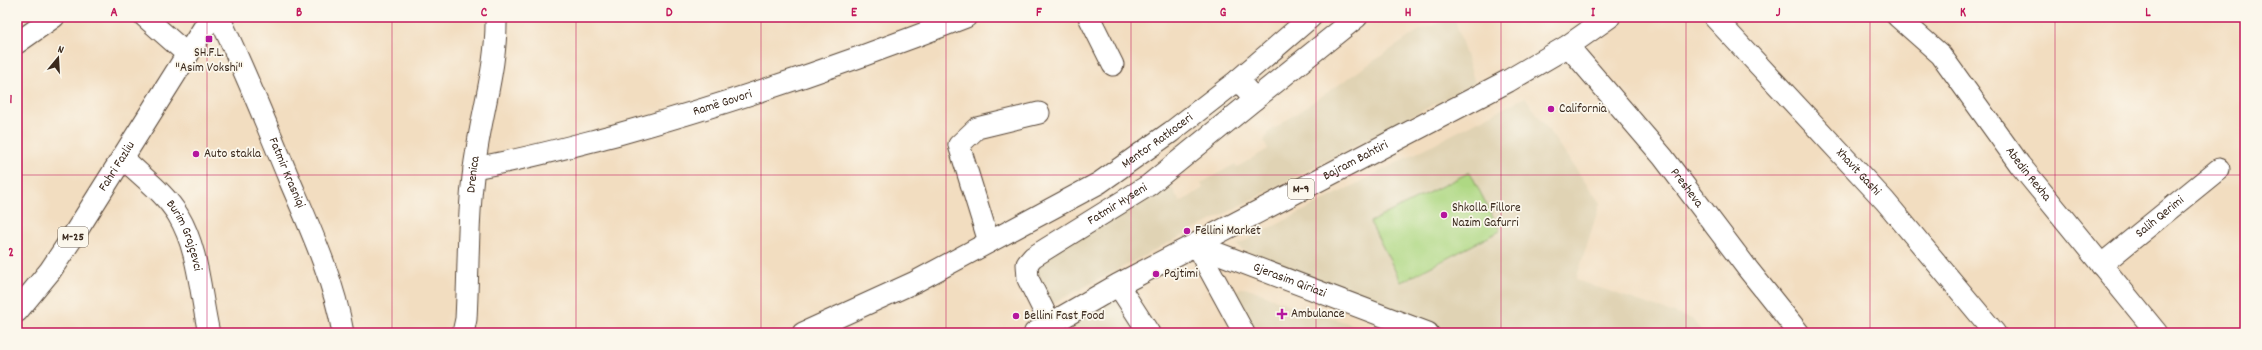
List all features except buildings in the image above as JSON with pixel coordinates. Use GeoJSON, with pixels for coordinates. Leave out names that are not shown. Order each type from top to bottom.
{"type":"FeatureCollection","features":[{"type":"Feature","properties":{"kind":"main road","name":"Fahri Fazliu"},"geometry":{"type":"LineString","coordinates":[[17,312],[50,271],[211,17]]}},
{"type":"Feature","properties":{"kind":"main road","name":"Bajram Bahtiri"},"geometry":{"type":"LineString","coordinates":[[1043,328],[1118,285],[1508,82],[1568,46],[1609,17]]}},
{"type":"Feature","properties":{"kind":"street"},"geometry":{"type":"LineString","coordinates":[[145,17],[188,55]]}},
{"type":"Feature","properties":{"kind":"street","name":"Fatmir Krasniqi"},"geometry":{"type":"LineString","coordinates":[[219,17],[247,76],[309,227],[332,290],[343,333]]}},
{"type":"Feature","properties":{"kind":"street","name":"Drenica"},"geometry":{"type":"LineString","coordinates":[[463,333],[466,319],[470,203],[474,168],[496,50],[497,17]]}},
{"type":"Feature","properties":{"kind":"street"},"geometry":{"type":"LineString","coordinates":[[496,50],[508,17]]}},
{"type":"Feature","properties":{"kind":"street","name":"Ramë Govori"},"geometry":{"type":"LineString","coordinates":[[474,168],[515,161],[665,121],[885,49],[966,17]]}},
{"type":"Feature","properties":{"kind":"street"},"geometry":{"type":"LineString","coordinates":[[1089,17],[1113,65]]}},
{"type":"Feature","properties":{"kind":"street","name":"Mentor Ratkoceri"},"geometry":{"type":"LineString","coordinates":[[803,333],[915,282],[1099,183],[1171,132],[1238,80],[1311,17]]}},
{"type":"Feature","properties":{"kind":"street","name":"Fatmir Hyseni"},"geometry":{"type":"LineString","coordinates":[[1043,328],[1028,279],[1027,264],[1033,257],[1149,185],[1357,17]]}},
{"type":"Feature","properties":{"kind":"street","name":"Xhavit Gashi"},"geometry":{"type":"LineString","coordinates":[[1714,17],[1885,201],[1995,333]]}},
{"type":"Feature","properties":{"kind":"street","name":"Abedin Rexha"},"geometry":{"type":"LineString","coordinates":[[1898,17],[1941,55],[2020,165],[2157,333]]}},
{"type":"Feature","properties":{"kind":"street"},"geometry":{"type":"LineString","coordinates":[[17,43],[44,19]]}},
{"type":"Feature","properties":{"kind":"street","name":"Presheva"},"geometry":{"type":"LineString","coordinates":[[1568,46],[1663,157],[1747,268],[1799,333]]}},
{"type":"Feature","properties":{"kind":"street"},"geometry":{"type":"LineString","coordinates":[[1238,80],[1255,99]]}},
{"type":"Feature","properties":{"kind":"street"},"geometry":{"type":"LineString","coordinates":[[989,242],[959,145],[977,128],[1040,113]]}},
{"type":"Feature","properties":{"kind":"street","name":"Burim Grajçevci"},"geometry":{"type":"LineString","coordinates":[[122,158],[160,192],[178,214],[194,254],[209,333]]}},
{"type":"Feature","properties":{"kind":"street","name":"Salih Qerimi"},"geometry":{"type":"LineString","coordinates":[[2101,265],[2219,169]]}},
{"type":"Feature","properties":{"kind":"street"},"geometry":{"type":"LineString","coordinates":[[1196,245],[1244,333]]}},
{"type":"Feature","properties":{"kind":"street","name":"Gjerasim Qiriazi"},"geometry":{"type":"LineString","coordinates":[[1196,245],[1428,333]]}},
{"type":"Feature","properties":{"kind":"street"},"geometry":{"type":"LineString","coordinates":[[1118,285],[1149,333]]}},
{"type":"Feature","properties":{"kind":"shaded area"},"geometry":{"type":"Polygon","coordinates":[[[1454,17],[1475,83],[1048,306],[1034,263],[1168,181],[1180,202],[1191,196],[1203,188],[1201,183],[1235,164],[1237,167],[1268,149],[1264,141],[1269,132],[1418,31],[1454,17]]]}},
{"type":"Feature","properties":{"kind":"shaded area","name":"Shkolla Fillore Nazim Gafurri"},"geometry":{"type":"Polygon","coordinates":[[[1525,97],[1600,203],[1576,280],[1692,319],[1703,333],[1444,333],[1402,313],[1266,261],[1241,249],[1237,245],[1525,97]]]}},
{"type":"Feature","properties":{"kind":"shaded area"},"geometry":{"type":"Polygon","coordinates":[[[1118,285],[1147,333],[1035,333],[1118,285]]]}},
{"type":"Feature","properties":{"kind":"shaded area","name":"Ambulance"},"geometry":{"type":"Polygon","coordinates":[[[1241,288],[1251,289],[1279,301],[1379,333],[1255,333],[1235,297],[1236,291],[1241,288]]]}},
{"type":"Feature","properties":{"kind":"green space"},"geometry":{"type":"Polygon","coordinates":[[[1470,172],[1500,231],[1401,282],[1370,222],[1470,172]]]}},
{"type":"Feature","properties":{"kind":"place","name":"SH.F.L. \"Asim Vokshi\""},"geometry":{"type":"Point","coordinates":[209,39]}},
{"type":"Feature","properties":{"kind":"place","name":"California"},"geometry":{"type":"Point","coordinates":[1551,109]}},
{"type":"Feature","properties":{"kind":"place","name":"Auto stakla"},"geometry":{"type":"Point","coordinates":[196,154]}},
{"type":"Feature","properties":{"kind":"place","name":"Shkolla Fillore Nazim Gafurri"},"geometry":{"type":"Point","coordinates":[1444,215]}},
{"type":"Feature","properties":{"kind":"place","name":"Fellini Market"},"geometry":{"type":"Point","coordinates":[1187,231]}},
{"type":"Feature","properties":{"kind":"place","name":"Pajtimi"},"geometry":{"type":"Point","coordinates":[1156,274]}},
{"type":"Feature","properties":{"kind":"place","name":"Ambulance"},"geometry":{"type":"Point","coordinates":[1282,314]}},
{"type":"Feature","properties":{"kind":"place","name":"Bellini Fast Food"},"geometry":{"type":"Point","coordinates":[1016,316]}}]}
